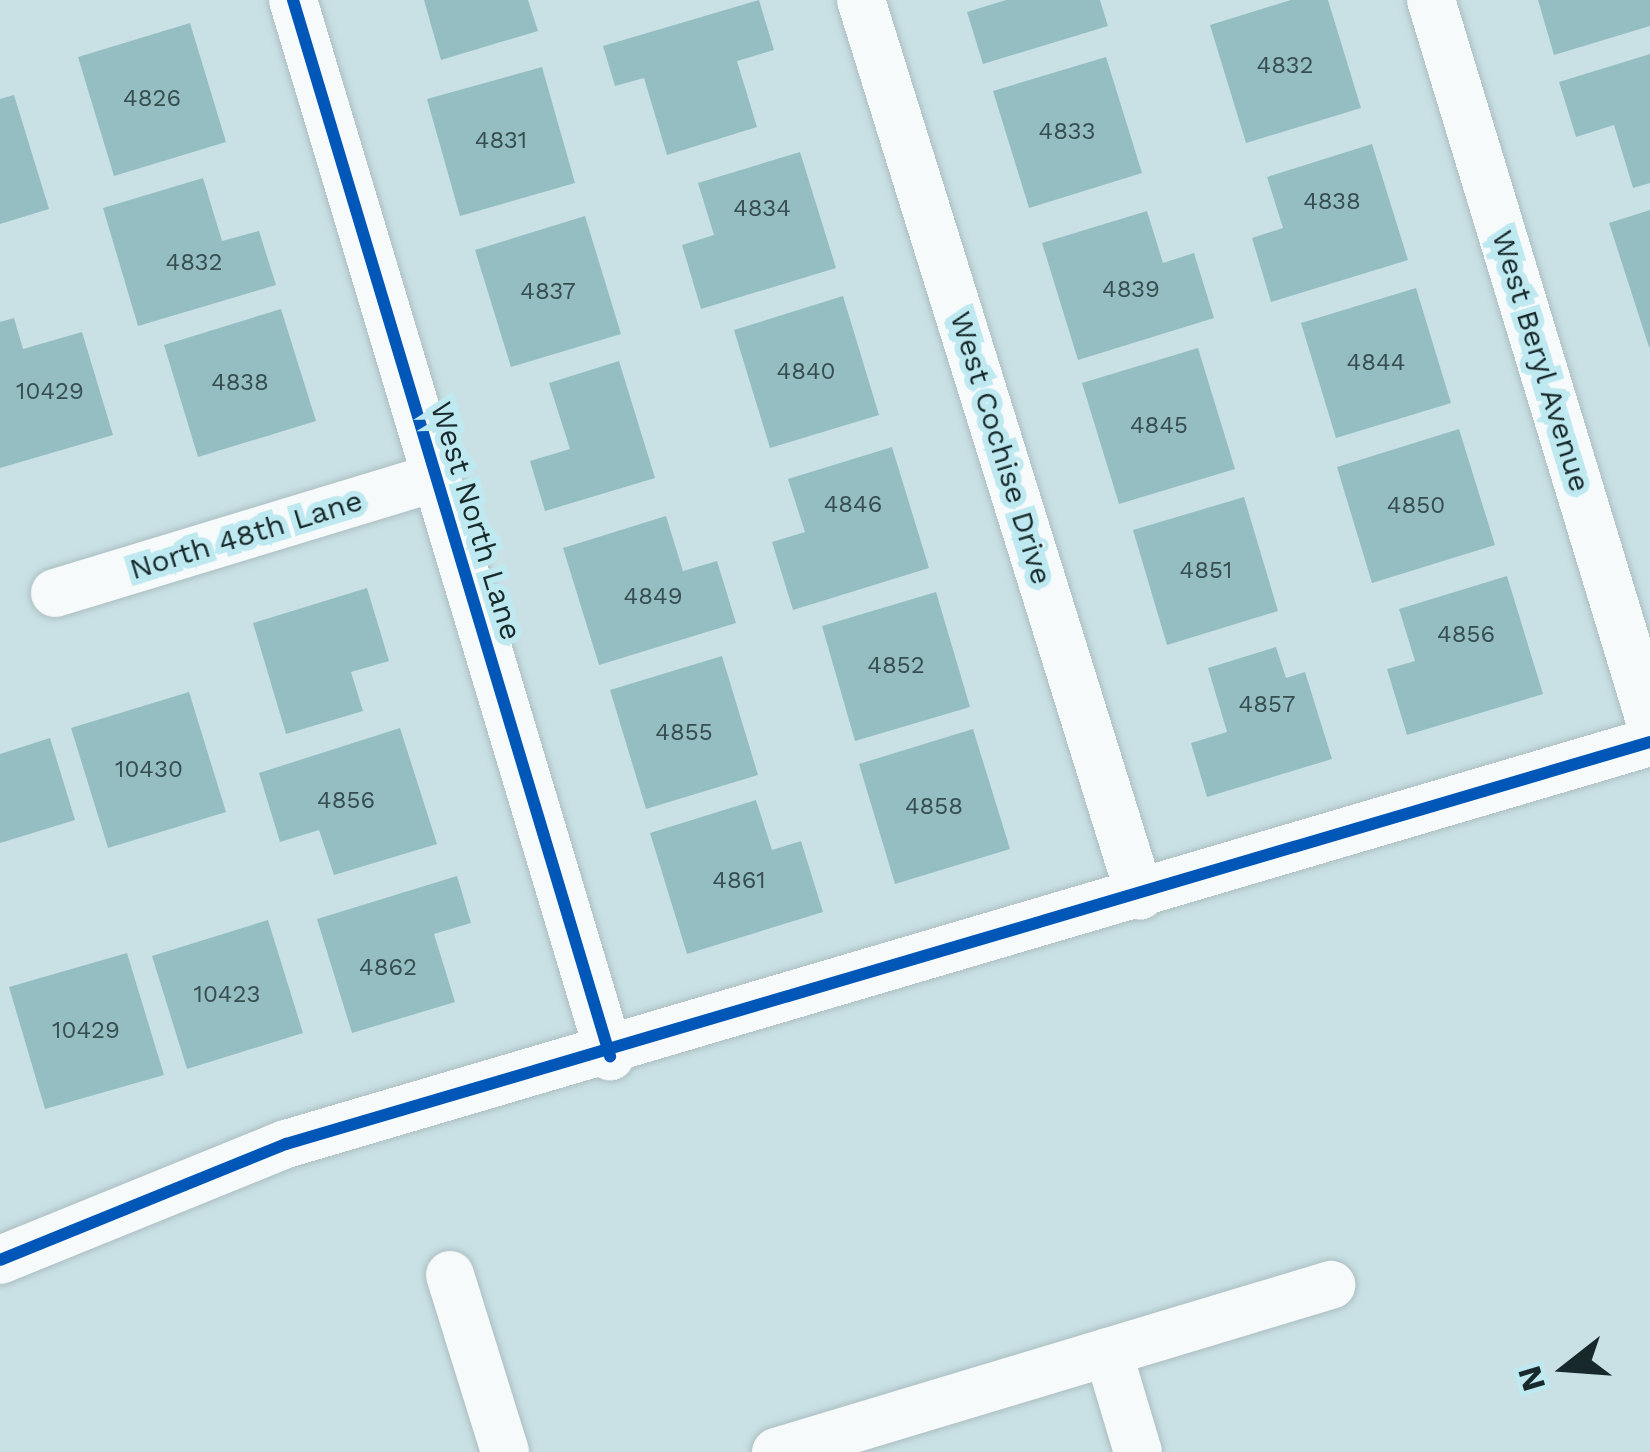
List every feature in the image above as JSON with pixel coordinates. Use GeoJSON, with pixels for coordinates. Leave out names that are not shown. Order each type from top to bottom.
{"type":"FeatureCollection","features":[{"type":"Feature","properties":{"kind":"street","name":"West North Lane"},"geometry":{"type":"LineString","coordinates":[[293,0],[610,1056]]}},
{"type":"Feature","properties":{"kind":"street","name":"West Cochise Drive"},"geometry":{"type":"LineString","coordinates":[[862,0],[1140,896]]}},
{"type":"Feature","properties":{"kind":"street","name":"West Beryl Avenue"},"geometry":{"type":"LineString","coordinates":[[1431,0],[1650,721]]}},
{"type":"Feature","properties":{"kind":"street","name":"North 48th Lane"},"geometry":{"type":"LineString","coordinates":[[55,593],[438,477]]}},
{"type":"Feature","properties":{"kind":"street"},"geometry":{"type":"LineString","coordinates":[[0,1260],[286,1144],[610,1056],[1650,742]]}},
{"type":"Feature","properties":{"kind":"street"},"geometry":{"type":"LineString","coordinates":[[450,1275],[505,1452]]}},
{"type":"Feature","properties":{"kind":"street"},"geometry":{"type":"LineString","coordinates":[[776,1452],[1331,1285]]}},
{"type":"Feature","properties":{"kind":"street"},"geometry":{"type":"LineString","coordinates":[[1108,1352],[1138,1452]]}},
{"type":"Feature","properties":{"kind":"building"},"geometry":{"type":"Polygon","coordinates":[[[424,0],[528,0],[538,31],[441,60],[424,0]]]}},
{"type":"Feature","properties":{"kind":"building"},"geometry":{"type":"Polygon","coordinates":[[[759,0],[774,50],[737,61],[757,127],[667,155],[644,78],[615,86],[603,46],[759,0]]]}},
{"type":"Feature","properties":{"kind":"building"},"geometry":{"type":"Polygon","coordinates":[[[1006,0],[1100,0],[1108,26],[983,64],[967,12],[1006,0]]]}},
{"type":"Feature","properties":{"kind":"building"},"geometry":{"type":"Polygon","coordinates":[[[1291,0],[1328,0],[1361,108],[1246,143],[1210,25],[1291,0]]]}},
{"type":"Feature","properties":{"kind":"building"},"geometry":{"type":"Polygon","coordinates":[[[1538,0],[1650,0],[1650,26],[1554,55],[1538,0]]]}},
{"type":"Feature","properties":{"kind":"building"},"geometry":{"type":"Polygon","coordinates":[[[190,23],[226,142],[114,176],[78,57],[190,23]]]}},
{"type":"Feature","properties":{"kind":"building"},"geometry":{"type":"Polygon","coordinates":[[[1650,54],[1650,183],[1633,188],[1614,125],[1576,137],[1559,82],[1650,54]]]}},
{"type":"Feature","properties":{"kind":"building"},"geometry":{"type":"Polygon","coordinates":[[[1106,57],[1142,173],[1029,208],[993,91],[1106,57]]]}},
{"type":"Feature","properties":{"kind":"building"},"geometry":{"type":"Polygon","coordinates":[[[542,67],[575,183],[460,216],[427,99],[542,67]]]}},
{"type":"Feature","properties":{"kind":"building"},"geometry":{"type":"Polygon","coordinates":[[[14,95],[49,209],[0,224],[0,99],[14,95]]]}},
{"type":"Feature","properties":{"kind":"building"},"geometry":{"type":"Polygon","coordinates":[[[1372,144],[1408,260],[1271,302],[1252,238],[1283,228],[1267,177],[1372,144]]]}},
{"type":"Feature","properties":{"kind":"building"},"geometry":{"type":"Polygon","coordinates":[[[800,152],[836,268],[701,309],[682,245],[714,235],[698,183],[800,152]]]}},
{"type":"Feature","properties":{"kind":"building"},"geometry":{"type":"Polygon","coordinates":[[[203,178],[222,241],[259,231],[276,285],[138,326],[103,208],[203,178]]]}},
{"type":"Feature","properties":{"kind":"building"},"geometry":{"type":"Polygon","coordinates":[[[1650,210],[1650,347],[1649,347],[1609,223],[1650,210]]]}},
{"type":"Feature","properties":{"kind":"building"},"geometry":{"type":"Polygon","coordinates":[[[1147,211],[1163,263],[1194,253],[1214,318],[1078,360],[1042,243],[1147,211]]]}},
{"type":"Feature","properties":{"kind":"building"},"geometry":{"type":"Polygon","coordinates":[[[585,216],[621,334],[511,367],[475,250],[585,216]]]}},
{"type":"Feature","properties":{"kind":"building"},"geometry":{"type":"Polygon","coordinates":[[[1416,288],[1451,403],[1336,438],[1301,323],[1416,288]]]}},
{"type":"Feature","properties":{"kind":"building"},"geometry":{"type":"Polygon","coordinates":[[[843,296],[879,415],[770,448],[734,330],[843,296]]]}},
{"type":"Feature","properties":{"kind":"building"},"geometry":{"type":"Polygon","coordinates":[[[281,309],[316,421],[198,457],[164,345],[281,309]]]}},
{"type":"Feature","properties":{"kind":"building"},"geometry":{"type":"Polygon","coordinates":[[[14,318],[23,349],[82,332],[113,435],[0,468],[0,322],[14,318]]]}},
{"type":"Feature","properties":{"kind":"building"},"geometry":{"type":"Polygon","coordinates":[[[1198,348],[1235,469],[1119,504],[1082,383],[1198,348]]]}},
{"type":"Feature","properties":{"kind":"building"},"geometry":{"type":"Polygon","coordinates":[[[619,361],[655,478],[545,511],[530,461],[570,449],[549,383],[619,361]]]}},
{"type":"Feature","properties":{"kind":"building"},"geometry":{"type":"Polygon","coordinates":[[[1459,429],[1495,545],[1372,583],[1337,467],[1459,429]]]}},
{"type":"Feature","properties":{"kind":"building"},"geometry":{"type":"Polygon","coordinates":[[[892,447],[929,568],[793,610],[772,542],[805,532],[788,479],[892,447]]]}},
{"type":"Feature","properties":{"kind":"building"},"geometry":{"type":"Polygon","coordinates":[[[1244,497],[1278,611],[1167,645],[1133,530],[1244,497]]]}},
{"type":"Feature","properties":{"kind":"building"},"geometry":{"type":"Polygon","coordinates":[[[666,516],[683,571],[717,561],[736,623],[599,665],[563,548],[666,516]]]}},
{"type":"Feature","properties":{"kind":"building"},"geometry":{"type":"Polygon","coordinates":[[[1507,576],[1543,694],[1407,735],[1387,669],[1415,661],[1399,609],[1507,576]]]}},
{"type":"Feature","properties":{"kind":"building"},"geometry":{"type":"Polygon","coordinates":[[[367,588],[389,661],[351,672],[363,711],[286,734],[253,623],[367,588]]]}},
{"type":"Feature","properties":{"kind":"building"},"geometry":{"type":"Polygon","coordinates":[[[936,592],[970,707],[855,741],[822,626],[936,592]]]}},
{"type":"Feature","properties":{"kind":"building"},"geometry":{"type":"Polygon","coordinates":[[[1276,647],[1286,678],[1305,672],[1332,759],[1207,797],[1191,743],[1227,732],[1208,668],[1276,647]]]}},
{"type":"Feature","properties":{"kind":"building"},"geometry":{"type":"Polygon","coordinates":[[[722,656],[758,775],[646,809],[610,690],[722,656]]]}},
{"type":"Feature","properties":{"kind":"building"},"geometry":{"type":"Polygon","coordinates":[[[189,692],[226,812],[108,848],[71,728],[189,692]]]}},
{"type":"Feature","properties":{"kind":"building"},"geometry":{"type":"Polygon","coordinates":[[[400,728],[437,844],[334,875],[319,830],[280,842],[259,773],[400,728]]]}},
{"type":"Feature","properties":{"kind":"building"},"geometry":{"type":"Polygon","coordinates":[[[973,729],[1010,849],[895,884],[859,764],[973,729]]]}},
{"type":"Feature","properties":{"kind":"building"},"geometry":{"type":"Polygon","coordinates":[[[50,738],[75,820],[0,843],[0,754],[50,738]]]}},
{"type":"Feature","properties":{"kind":"building"},"geometry":{"type":"Polygon","coordinates":[[[756,800],[772,850],[801,841],[823,912],[687,954],[650,833],[756,800]]]}},
{"type":"Feature","properties":{"kind":"building"},"geometry":{"type":"Polygon","coordinates":[[[457,876],[471,923],[434,934],[455,1002],[352,1033],[317,919],[457,876]]]}},
{"type":"Feature","properties":{"kind":"building"},"geometry":{"type":"Polygon","coordinates":[[[268,920],[303,1033],[187,1069],[152,956],[268,920]]]}},
{"type":"Feature","properties":{"kind":"building"},"geometry":{"type":"Polygon","coordinates":[[[127,953],[164,1075],[45,1109],[9,987],[127,953]]]}},
{"type":"Feature","properties":{"kind":"cycle path"},"geometry":{"type":"LineString","coordinates":[[293,0],[610,1056]]}},
{"type":"Feature","properties":{"kind":"cycle path"},"geometry":{"type":"LineString","coordinates":[[0,1260],[286,1144],[1650,742]]}}]}
